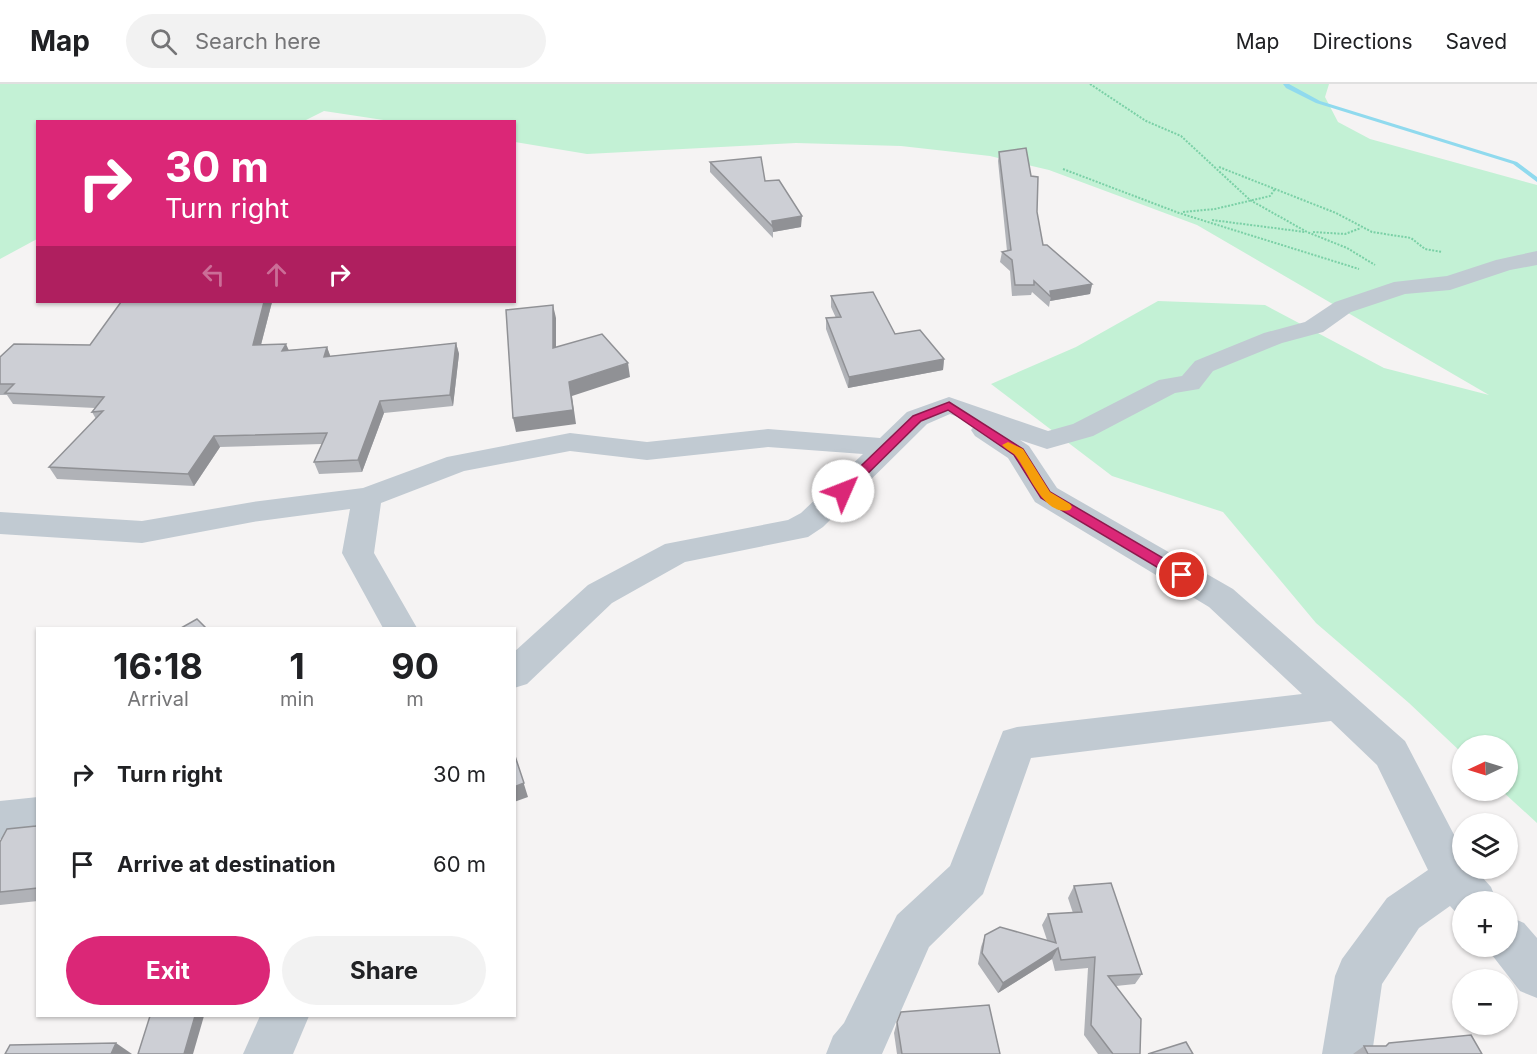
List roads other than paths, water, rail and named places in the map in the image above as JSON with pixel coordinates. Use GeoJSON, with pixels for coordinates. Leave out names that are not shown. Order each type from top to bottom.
{"type":"FeatureCollection","features":[{"type":"Feature","properties":{"kind":"street"},"geometry":{"type":"LineString","coordinates":[[516,672],[600,594],[676,552],[797,530],[812,520],[917,418],[949,405],[1047,440],[1083,430],[1168,386],[1190,382],[1204,366],[1273,338],[1314,327],[1343,307],[1402,287],[1450,283],[1504,265],[1537,258]]}},
{"type":"Feature","properties":{"kind":"street"},"geometry":{"type":"LineString","coordinates":[[949,405],[1019,452],[1046,495],[1221,598],[1390,753],[1464,890],[1403,913],[1359,976],[1347,1054]]}},
{"type":"Feature","properties":{"kind":"street"},"geometry":{"type":"LineString","coordinates":[[0,523],[142,532],[253,512],[367,497],[457,463],[570,442],[647,451],[768,438],[888,447]]}},
{"type":"Feature","properties":{"kind":"street"},"geometry":{"type":"LineString","coordinates":[[367,497],[358,553],[399,627]]}},
{"type":"Feature","properties":{"kind":"street"},"geometry":{"type":"LineString","coordinates":[[851,1054],[862,1041],[913,931],[967,879],[1017,743],[1338,705]]}},
{"type":"Feature","properties":{"kind":"street"},"geometry":{"type":"LineString","coordinates":[[0,820],[36,816]]}},
{"type":"Feature","properties":{"kind":"street"},"geometry":{"type":"LineString","coordinates":[[1518,951],[1537,974]]}},
{"type":"Feature","properties":{"kind":"street"},"geometry":{"type":"LineString","coordinates":[[268,1054],[285,1017]]}},
{"type":"Feature","properties":{"kind":"waterway"},"geometry":{"type":"LineString","coordinates":[[1286,84],[1318,102],[1515,163],[1537,180]]}}]}
